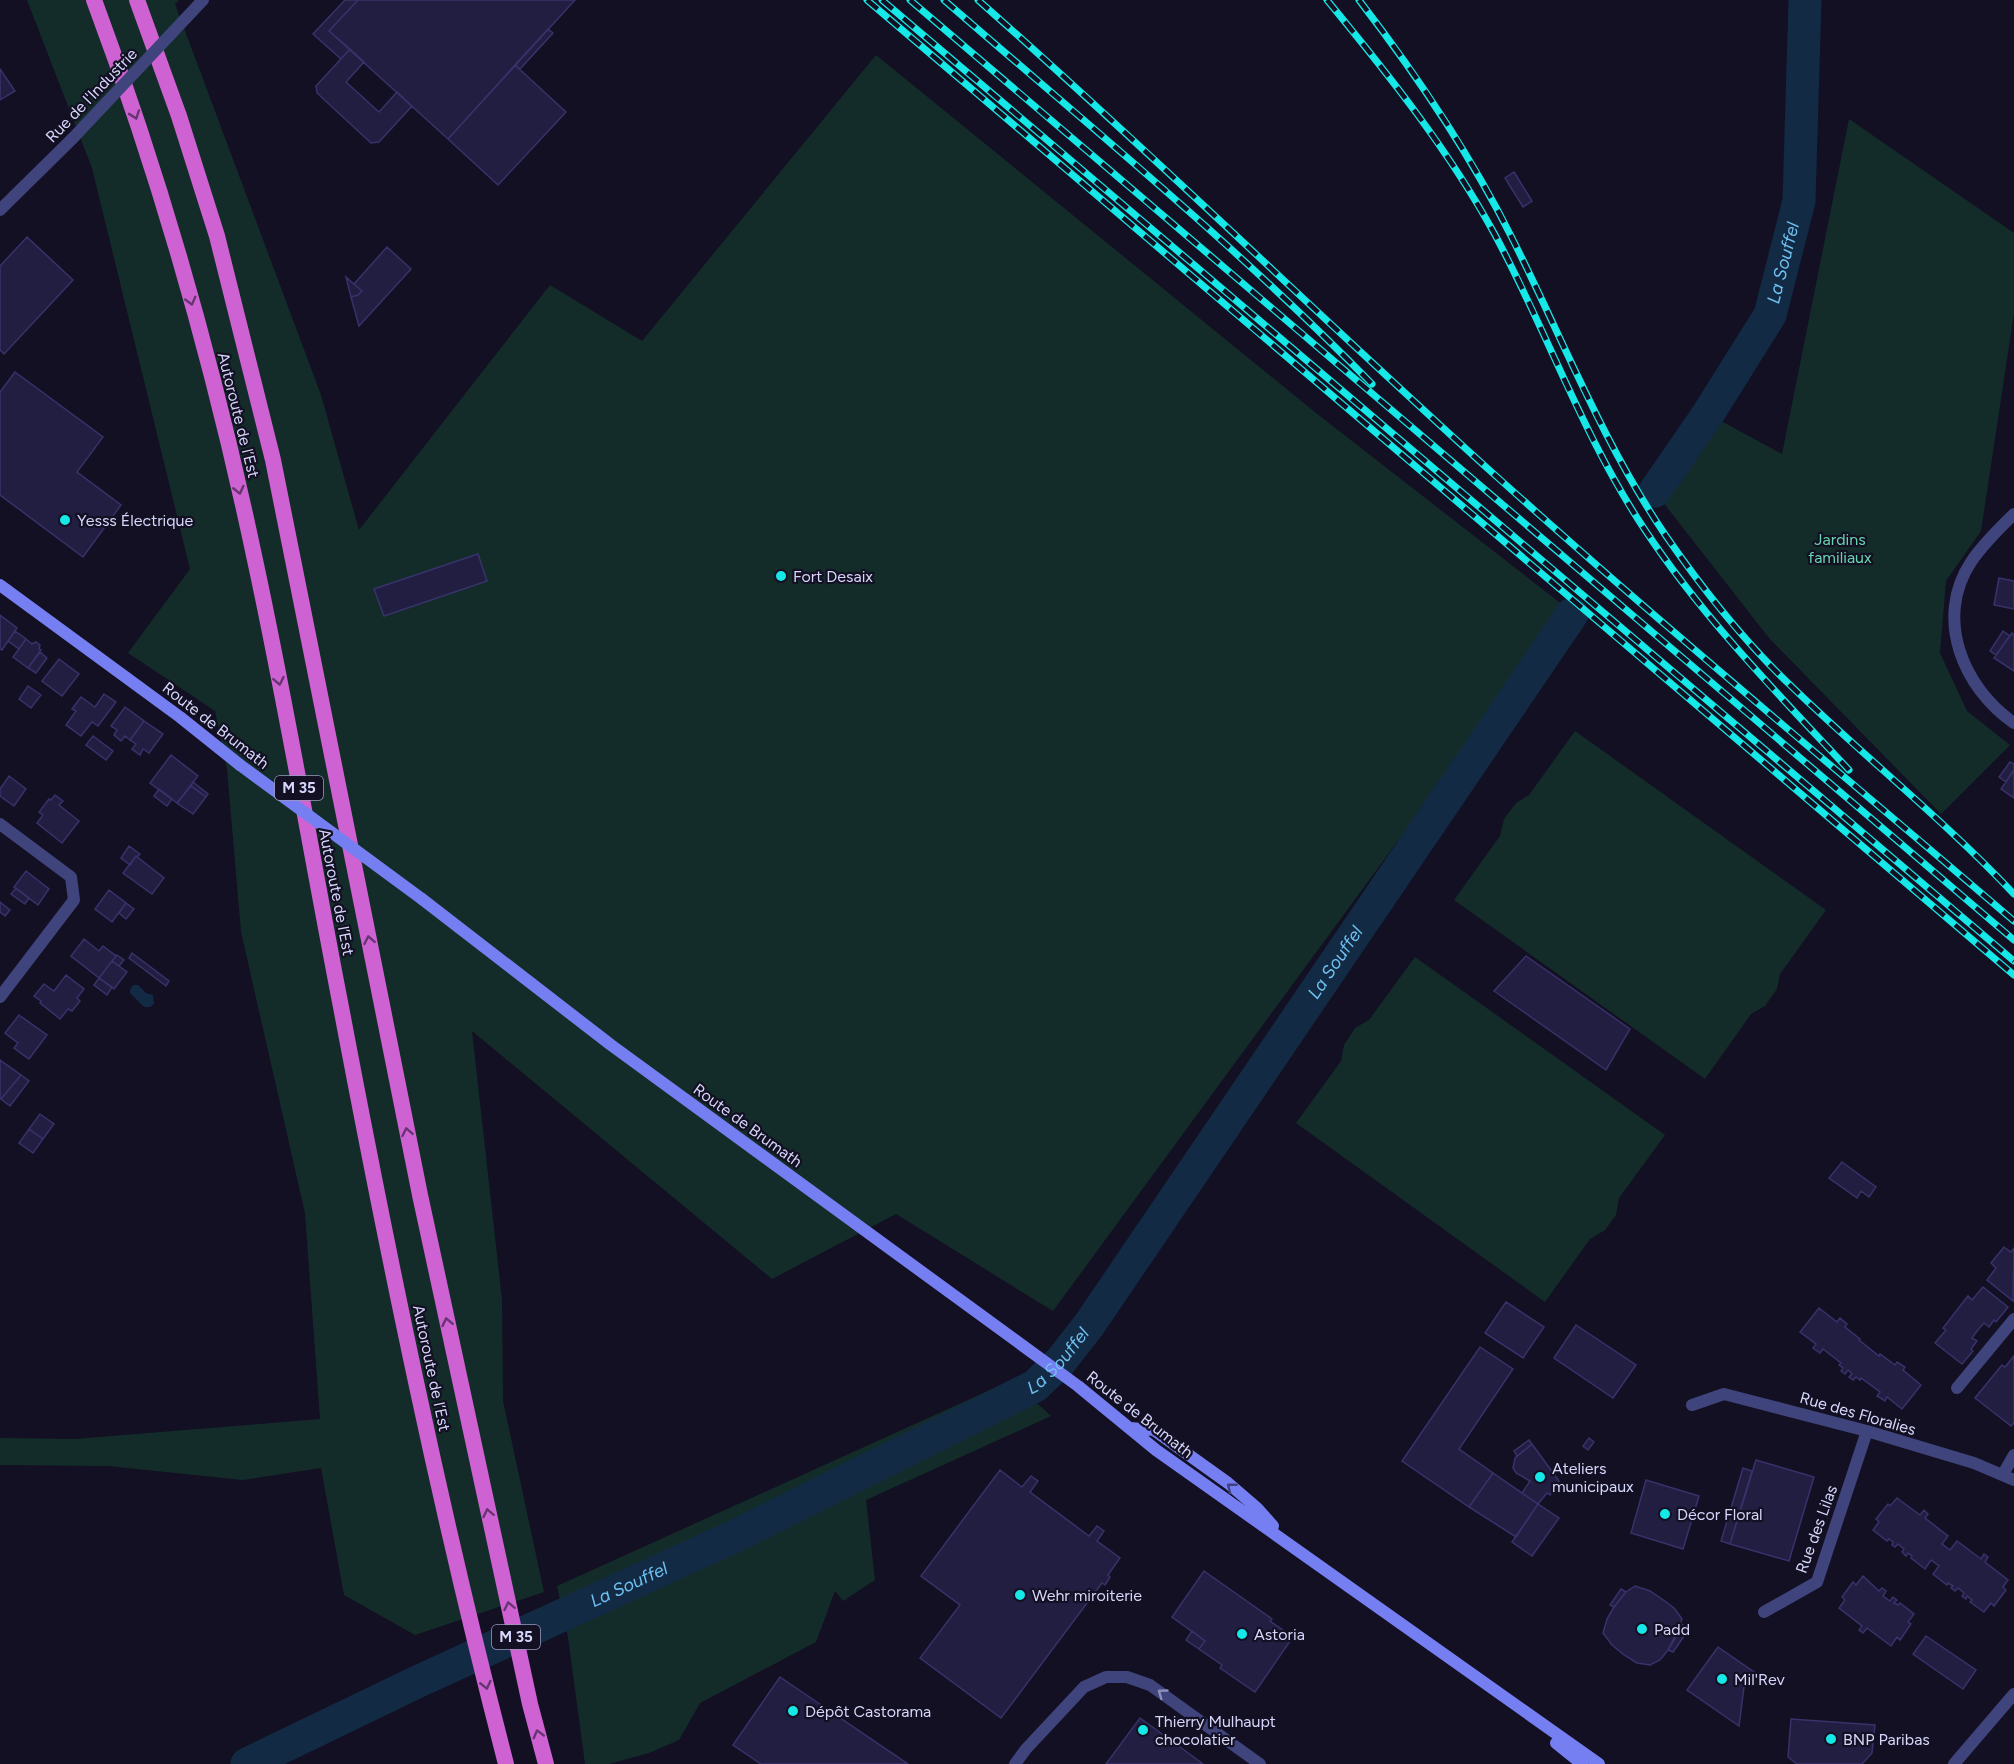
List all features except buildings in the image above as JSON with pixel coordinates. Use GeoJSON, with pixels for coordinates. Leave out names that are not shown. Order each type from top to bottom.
{"type":"FeatureCollection","features":[{"type":"Feature","properties":{"kind":"highway","name":"Autoroute de l’Est"},"geometry":{"type":"LineString","coordinates":[[94,0],[147,150],[220,406],[250,537],[383,1219],[435,1471],[506,1764]]}},
{"type":"Feature","properties":{"kind":"highway","name":"Autoroute de l’Est"},"geometry":{"type":"LineString","coordinates":[[137,0],[179,116],[217,236],[271,450],[420,1195],[530,1704],[546,1764]]}},
{"type":"Feature","properties":{"kind":"main road","name":"Route de Brumath"},"geometry":{"type":"LineString","coordinates":[[0,585],[422,899],[611,1045],[1078,1386],[1156,1450],[1599,1764]]}},
{"type":"Feature","properties":{"kind":"main road","name":"Route de Brumath"},"geometry":{"type":"LineString","coordinates":[[1484,1683],[1582,1764]]}},
{"type":"Feature","properties":{"kind":"street","name":"Rue de l'Industrie"},"geometry":{"type":"LineString","coordinates":[[0,210],[73,138],[204,0]]}},
{"type":"Feature","properties":{"kind":"street"},"geometry":{"type":"LineString","coordinates":[[2014,514],[1970,563],[1959,590],[1954,625],[1960,655],[1974,682],[1994,707],[2014,723]]}},
{"type":"Feature","properties":{"kind":"street"},"geometry":{"type":"LineString","coordinates":[[0,824],[71,877],[74,900],[0,997]]}},
{"type":"Feature","properties":{"kind":"street"},"geometry":{"type":"LineString","coordinates":[[1957,1388],[2014,1319]]}},
{"type":"Feature","properties":{"kind":"street","name":"Rue des Floralies"},"geometry":{"type":"LineString","coordinates":[[1692,1405],[1724,1394],[1867,1431],[2009,1477]]}},
{"type":"Feature","properties":{"kind":"street","name":"Rue des Lilas"},"geometry":{"type":"LineString","coordinates":[[1764,1612],[1817,1582],[1867,1431]]}},
{"type":"Feature","properties":{"kind":"street"},"geometry":{"type":"LineString","coordinates":[[2009,1477],[2014,1455]]}},
{"type":"Feature","properties":{"kind":"street"},"geometry":{"type":"LineString","coordinates":[[1015,1764],[1026,1749],[1084,1687],[1106,1677],[1127,1677],[1150,1685],[1260,1764]]}},
{"type":"Feature","properties":{"kind":"street"},"geometry":{"type":"LineString","coordinates":[[1954,1764],[2014,1694]]}},
{"type":"Feature","properties":{"kind":"green space"},"geometry":{"type":"Polygon","coordinates":[[[27,0],[179,0],[175,4],[321,395],[359,530],[550,285],[642,341],[876,55],[1316,413],[1568,609],[1053,1311],[896,1214],[772,1279],[472,1031],[502,1300],[503,1401],[544,1592],[415,1635],[344,1595],[321,1468],[243,1480],[108,1466],[0,1465],[0,1438],[75,1439],[320,1419],[305,1213],[241,932],[227,769],[215,711],[128,653],[190,569],[92,168],[27,0]]]}},
{"type":"Feature","properties":{"kind":"green space","name":"Jardins familiaux"},"geometry":{"type":"Polygon","coordinates":[[[1849,119],[2014,233],[2014,313],[1981,531],[1946,581],[1940,653],[1967,711],[2010,745],[1941,814],[1769,638],[1655,492],[1710,415],[1782,454],[1849,119]]]}},
{"type":"Feature","properties":{"kind":"green space"},"geometry":{"type":"Polygon","coordinates":[[[1575,731],[1826,910],[1780,974],[1777,989],[1765,1006],[1751,1014],[1705,1079],[1454,900],[1500,836],[1504,819],[1516,803],[1529,795],[1575,731]]]}},
{"type":"Feature","properties":{"kind":"green space"},"geometry":{"type":"Polygon","coordinates":[[[1415,957],[1665,1135],[1619,1198],[1616,1215],[1605,1230],[1590,1239],[1545,1302],[1296,1123],[1341,1061],[1344,1045],[1355,1028],[1369,1020],[1415,957]]]}},
{"type":"Feature","properties":{"kind":"green space"},"geometry":{"type":"Polygon","coordinates":[[[1012,1380],[1051,1416],[866,1500],[875,1580],[843,1601],[835,1591],[816,1642],[700,1703],[679,1740],[649,1753],[609,1764],[585,1764],[568,1637],[557,1586],[1012,1380]]]}},
{"type":"Feature","properties":{"kind":"water"},"geometry":{"type":"Polygon","coordinates":[[[133,985],[138,985],[146,993],[153,995],[154,1004],[144,1007],[130,993],[133,985]]]}},
{"type":"Feature","properties":{"kind":"waterway","name":"La Souffel"},"geometry":{"type":"LineString","coordinates":[[1655,491],[1708,414],[1770,315],[1799,201],[1805,0]]}},
{"type":"Feature","properties":{"kind":"waterway","name":"La Souffel"},"geometry":{"type":"LineString","coordinates":[[247,1764],[417,1682],[735,1536],[1035,1386],[1060,1362],[1089,1325],[1572,614]]}},
{"type":"Feature","properties":{"kind":"railway"},"geometry":{"type":"LineString","coordinates":[[867,0],[2014,975]]}},
{"type":"Feature","properties":{"kind":"railway"},"geometry":{"type":"LineString","coordinates":[[882,0],[2014,961]]}},
{"type":"Feature","properties":{"kind":"railway"},"geometry":{"type":"LineString","coordinates":[[910,0],[2014,940]]}},
{"type":"Feature","properties":{"kind":"railway"},"geometry":{"type":"LineString","coordinates":[[944,0],[1216,235],[1372,384]]}},
{"type":"Feature","properties":{"kind":"railway"},"geometry":{"type":"LineString","coordinates":[[978,0],[1560,533],[2014,921]]}},
{"type":"Feature","properties":{"kind":"railway"},"geometry":{"type":"LineString","coordinates":[[1327,0],[1416,113],[1476,202],[1513,270],[1603,458],[1645,530],[1716,625],[1849,770]]}},
{"type":"Feature","properties":{"kind":"railway"},"geometry":{"type":"LineString","coordinates":[[1359,0],[1421,85],[1478,174],[1530,274],[1622,464],[1666,536],[1694,575],[1739,631],[1771,666],[1987,866],[2014,894]]}},
{"type":"Feature","properties":{"kind":"place","name":"Yesss Électrique"},"geometry":{"type":"Point","coordinates":[65,520]}},
{"type":"Feature","properties":{"kind":"place","name":"Fort Desaix"},"geometry":{"type":"Point","coordinates":[781,576]}},
{"type":"Feature","properties":{"kind":"place","name":"Ateliers municipaux"},"geometry":{"type":"Point","coordinates":[1540,1477]}},
{"type":"Feature","properties":{"kind":"place","name":"Décor Floral"},"geometry":{"type":"Point","coordinates":[1665,1514]}},
{"type":"Feature","properties":{"kind":"place","name":"Wehr miroiterie"},"geometry":{"type":"Point","coordinates":[1020,1595]}},
{"type":"Feature","properties":{"kind":"place","name":"Padd"},"geometry":{"type":"Point","coordinates":[1642,1629]}},
{"type":"Feature","properties":{"kind":"place","name":"Astoria"},"geometry":{"type":"Point","coordinates":[1242,1634]}},
{"type":"Feature","properties":{"kind":"place","name":"Mil'Rev"},"geometry":{"type":"Point","coordinates":[1722,1679]}},
{"type":"Feature","properties":{"kind":"place","name":"Dépôt Castorama"},"geometry":{"type":"Point","coordinates":[793,1711]}},
{"type":"Feature","properties":{"kind":"place","name":"Thierry Mulhaupt chocolatier"},"geometry":{"type":"Point","coordinates":[1143,1730]}},
{"type":"Feature","properties":{"kind":"place","name":"BNP Paribas"},"geometry":{"type":"Point","coordinates":[1831,1739]}}]}
